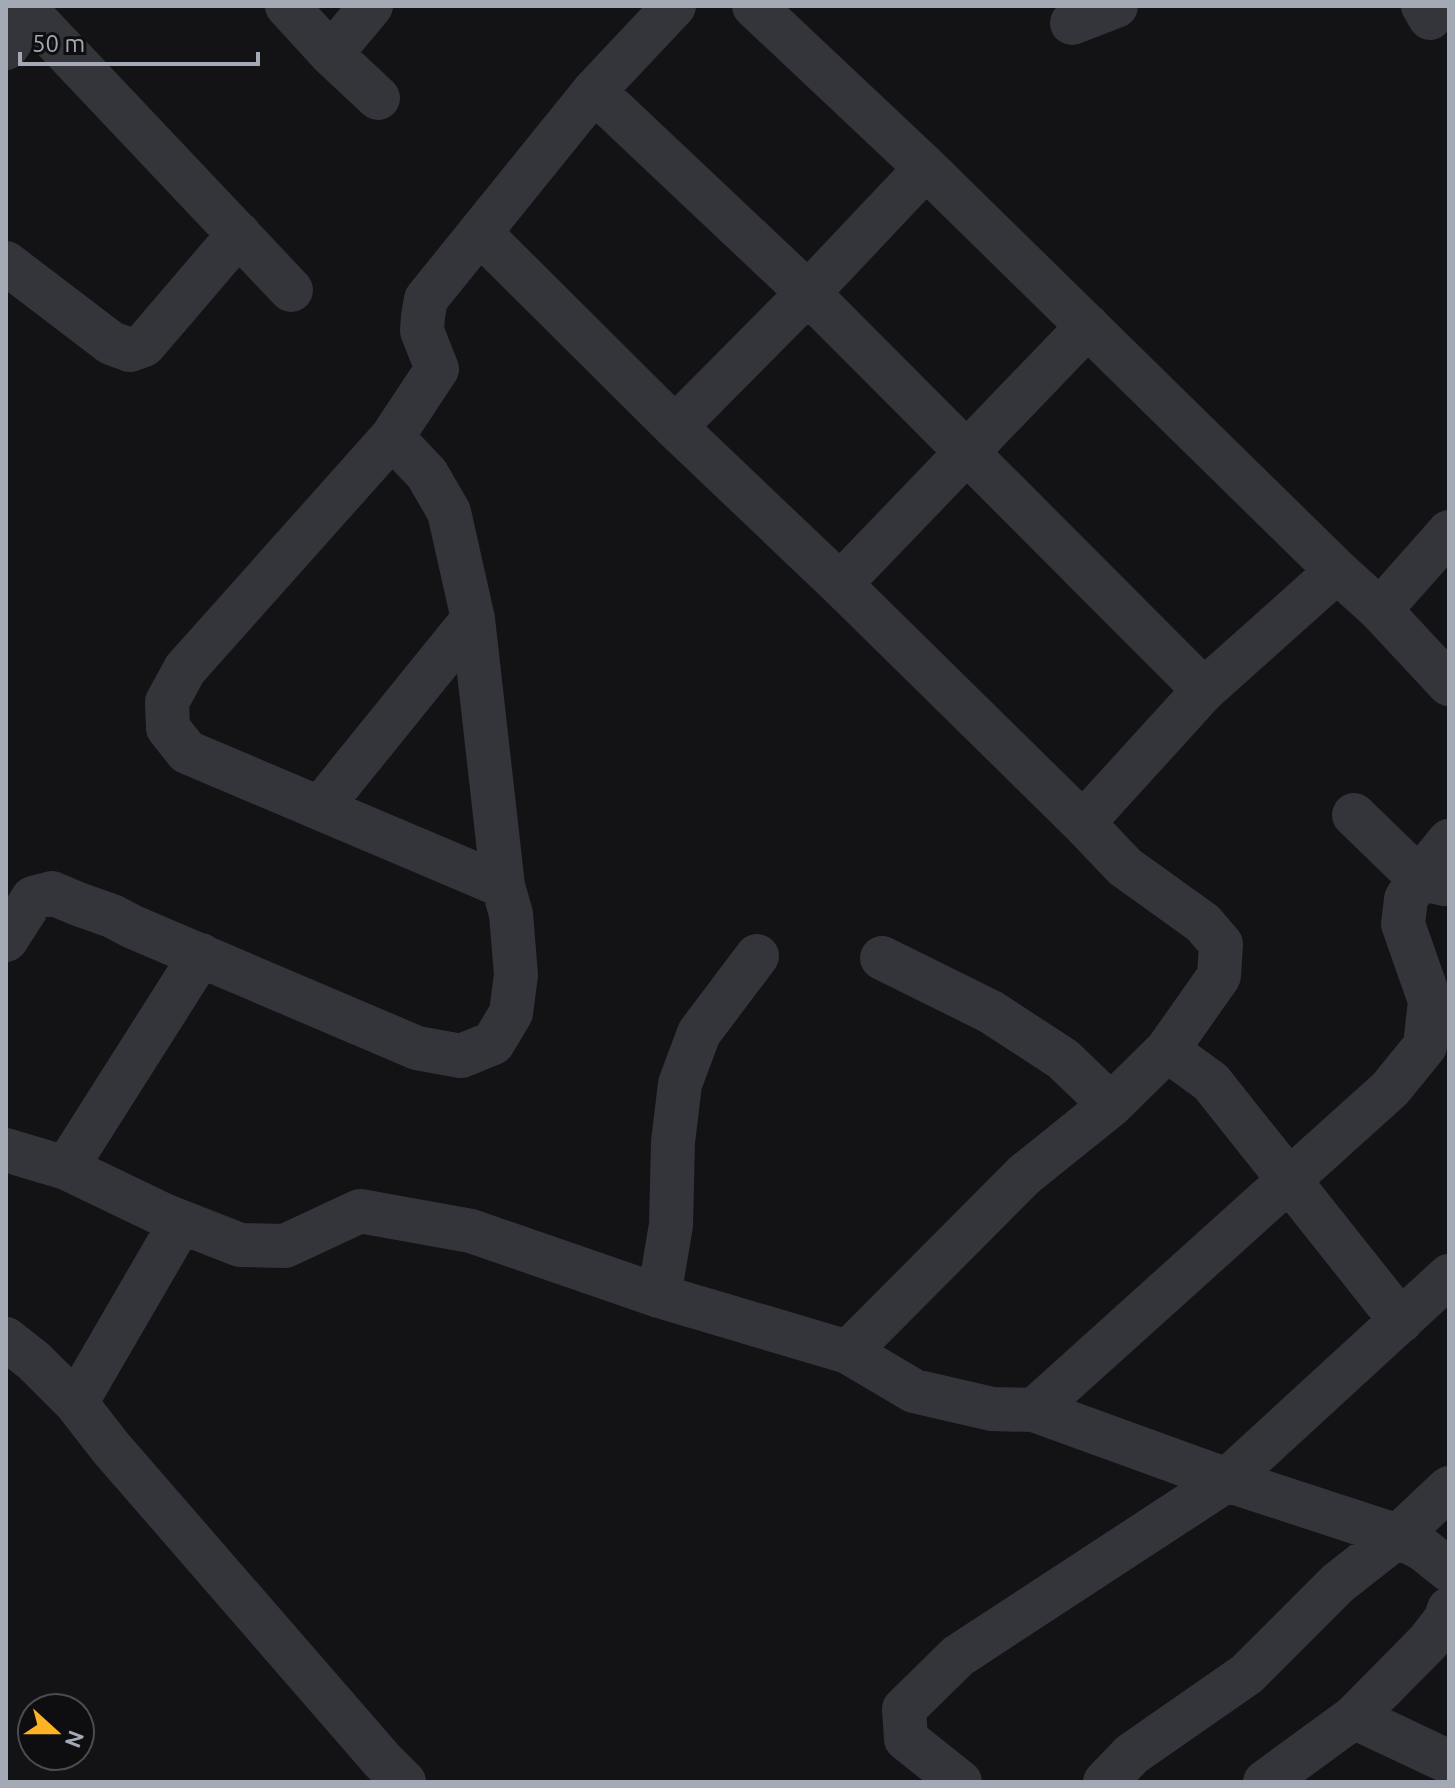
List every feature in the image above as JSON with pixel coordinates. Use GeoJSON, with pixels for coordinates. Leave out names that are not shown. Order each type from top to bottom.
{"type":"FeatureCollection","features":[{"type":"Feature","properties":{"kind":"street"},"geometry":{"type":"LineString","coordinates":[[287,6],[331,54],[378,98]]}},
{"type":"Feature","properties":{"kind":"street"},"geometry":{"type":"LineString","coordinates":[[331,54],[371,6]]}},
{"type":"Feature","properties":{"kind":"street"},"geometry":{"type":"LineString","coordinates":[[503,886],[187,752],[168,728],[167,702],[185,669],[392,437],[437,369],[422,331],[426,299],[594,91],[674,6]]}},
{"type":"Feature","properties":{"kind":"street"},"geometry":{"type":"LineString","coordinates":[[754,6],[926,168],[1380,610],[1449,684]]}},
{"type":"Feature","properties":{"kind":"street"},"geometry":{"type":"LineString","coordinates":[[1072,23],[1116,6]]}},
{"type":"Feature","properties":{"kind":"street"},"geometry":{"type":"LineString","coordinates":[[22,19],[239,234],[291,290]]}},
{"type":"Feature","properties":{"kind":"street"},"geometry":{"type":"LineString","coordinates":[[594,91],[808,293],[1204,690]]}},
{"type":"Feature","properties":{"kind":"street"},"geometry":{"type":"LineString","coordinates":[[675,427],[926,168]]}},
{"type":"Feature","properties":{"kind":"street"},"geometry":{"type":"LineString","coordinates":[[480,233],[1125,867],[1203,923],[1221,944],[1219,976],[1167,1050],[1111,1105],[1024,1175],[848,1352]]}},
{"type":"Feature","properties":{"kind":"street"},"geometry":{"type":"LineString","coordinates":[[6,263],[111,343],[130,350],[144,345],[239,234]]}},
{"type":"Feature","properties":{"kind":"street"},"geometry":{"type":"LineString","coordinates":[[840,584],[1088,326]]}},
{"type":"Feature","properties":{"kind":"street"},"geometry":{"type":"LineString","coordinates":[[6,940],[33,898],[52,893],[417,1048],[461,1056],[493,1043],[511,1013],[516,975],[473,619],[449,512],[427,474],[392,437]]}},
{"type":"Feature","properties":{"kind":"street"},"geometry":{"type":"LineString","coordinates":[[1380,610],[1449,532]]}},
{"type":"Feature","properties":{"kind":"street"},"geometry":{"type":"LineString","coordinates":[[1083,823],[1204,690],[1337,571]]}},
{"type":"Feature","properties":{"kind":"street"},"geometry":{"type":"LineString","coordinates":[[321,807],[473,619]]}},
{"type":"Feature","properties":{"kind":"street"},"geometry":{"type":"LineString","coordinates":[[1354,815],[1434,881]]}},
{"type":"Feature","properties":{"kind":"street"},"geometry":{"type":"LineString","coordinates":[[1034,1410],[1390,1089],[1425,1046],[1430,1001],[1403,924],[1406,899],[1434,881],[1449,841]]}},
{"type":"Feature","properties":{"kind":"street"},"geometry":{"type":"LineString","coordinates":[[66,1168],[201,955]]}},
{"type":"Feature","properties":{"kind":"street"},"geometry":{"type":"LineString","coordinates":[[659,1296],[671,1225],[673,1142],[680,1084],[699,1033],[757,956]]}},
{"type":"Feature","properties":{"kind":"street"},"geometry":{"type":"LineString","coordinates":[[882,958],[991,1012],[1063,1059],[1111,1105]]}},
{"type":"Feature","properties":{"kind":"street"},"geometry":{"type":"LineString","coordinates":[[1167,1050],[1211,1082],[1401,1321]]}},
{"type":"Feature","properties":{"kind":"street"},"geometry":{"type":"LineString","coordinates":[[6,1150],[66,1168],[181,1222],[240,1245],[285,1246],[360,1211],[471,1231],[659,1296],[848,1352],[914,1391],[992,1409],[1034,1410],[1227,1480],[1398,1536],[1424,1550],[1449,1570]]}},
{"type":"Feature","properties":{"kind":"street"},"geometry":{"type":"LineString","coordinates":[[76,1403],[181,1222]]}},
{"type":"Feature","properties":{"kind":"street"},"geometry":{"type":"LineString","coordinates":[[960,1782],[906,1739],[904,1709],[958,1656],[1227,1480],[1449,1276]]}},
{"type":"Feature","properties":{"kind":"street"},"geometry":{"type":"LineString","coordinates":[[6,1339],[34,1361],[76,1403],[111,1448],[404,1782]]}},
{"type":"Feature","properties":{"kind":"street"},"geometry":{"type":"LineString","coordinates":[[1131,1773],[1247,1674],[1338,1583],[1398,1536],[1449,1488]]}},
{"type":"Feature","properties":{"kind":"street"},"geometry":{"type":"LineString","coordinates":[[1265,1782],[1354,1717],[1428,1642],[1445,1620],[1449,1609]]}},
{"type":"Feature","properties":{"kind":"street"},"geometry":{"type":"LineString","coordinates":[[1354,1717],[1449,1762]]}}]}
